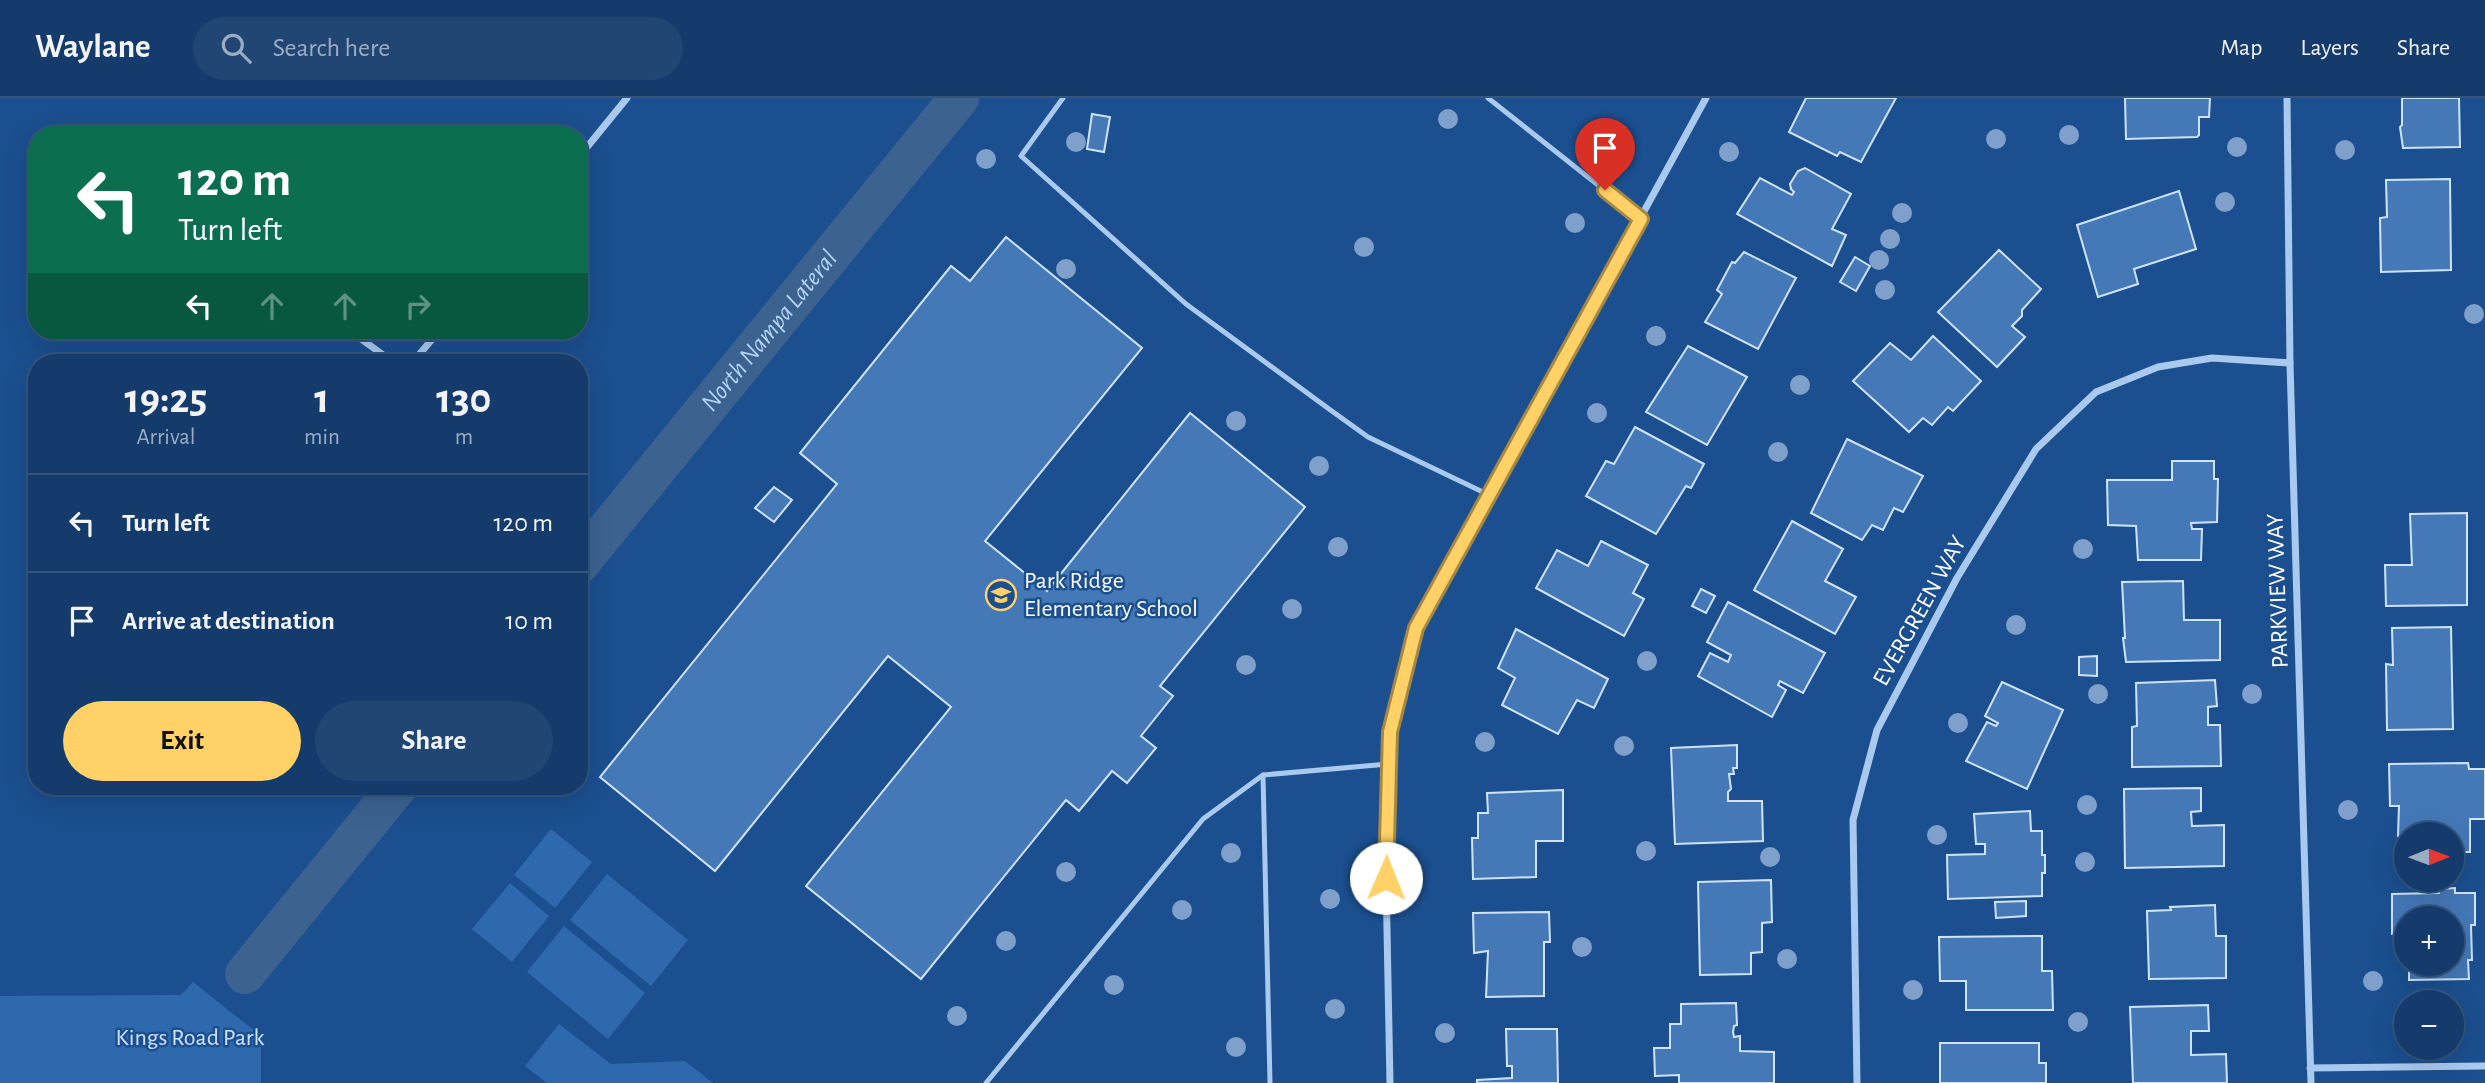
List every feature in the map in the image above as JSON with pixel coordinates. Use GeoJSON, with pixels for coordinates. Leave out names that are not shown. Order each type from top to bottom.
{"type":"FeatureCollection","features":[{"type":"Feature","properties":{"kind":"street"},"geometry":{"type":"LineString","coordinates":[[588,146],[627,98]]}},
{"type":"Feature","properties":{"kind":"street"},"geometry":{"type":"LineString","coordinates":[[1390,1083],[1386,878],[1388,764],[1390,732],[1416,628],[1706,98]]}},
{"type":"Feature","properties":{"kind":"street","name":"PARKVIEW WAY"},"geometry":{"type":"LineString","coordinates":[[2287,98],[2290,363],[2311,1083]]}},
{"type":"Feature","properties":{"kind":"street"},"geometry":{"type":"LineString","coordinates":[[362,340],[382,354]]}},
{"type":"Feature","properties":{"kind":"street"},"geometry":{"type":"LineString","coordinates":[[420,354],[432,340]]}},
{"type":"Feature","properties":{"kind":"street","name":"EVERGREEN WAY"},"geometry":{"type":"LineString","coordinates":[[1857,1083],[1853,820],[1877,730],[1964,566],[2036,449],[2096,392],[2158,367],[2212,358],[2290,363]]}},
{"type":"Feature","properties":{"kind":"street"},"geometry":{"type":"LineString","coordinates":[[2310,1068],[2485,1066]]}},
{"type":"Feature","properties":{"kind":"lane"},"geometry":{"type":"LineString","coordinates":[[1063,98],[1021,156],[1186,304],[1329,409],[1368,437],[1487,494]]}},
{"type":"Feature","properties":{"kind":"lane"},"geometry":{"type":"LineString","coordinates":[[1488,98],[1641,219]]}},
{"type":"Feature","properties":{"kind":"lane"},"geometry":{"type":"LineString","coordinates":[[986,1083],[1203,820],[1263,775],[1388,764]]}},
{"type":"Feature","properties":{"kind":"lane"},"geometry":{"type":"LineString","coordinates":[[1263,775],[1270,1083]]}},
{"type":"Feature","properties":{"kind":"green space"},"geometry":{"type":"Polygon","coordinates":[[[551,829],[592,862],[555,908],[514,875],[551,829]]]}},
{"type":"Feature","properties":{"kind":"green space"},"geometry":{"type":"Polygon","coordinates":[[[607,874],[688,940],[651,986],[570,920],[607,874]]]}},
{"type":"Feature","properties":{"kind":"green space"},"geometry":{"type":"Polygon","coordinates":[[[510,883],[549,916],[512,962],[472,929],[510,883]]]}},
{"type":"Feature","properties":{"kind":"green space"},"geometry":{"type":"Polygon","coordinates":[[[564,926],[645,993],[608,1039],[527,972],[564,926]]]}},
{"type":"Feature","properties":{"kind":"green space","name":"Kings Road Park"},"geometry":{"type":"Polygon","coordinates":[[[193,982],[261,1036],[261,1083],[0,1083],[0,996],[181,995],[193,982]]]}},
{"type":"Feature","properties":{"kind":"green space"},"geometry":{"type":"Polygon","coordinates":[[[559,1024],[611,1064],[685,1061],[713,1083],[547,1083],[525,1066],[559,1024]]]}},
{"type":"Feature","properties":{"kind":"building"},"geometry":{"type":"Polygon","coordinates":[[[1806,98],[1896,98],[1861,162],[1840,152],[1837,156],[1789,132],[1806,98]]]}},
{"type":"Feature","properties":{"kind":"building"},"geometry":{"type":"Polygon","coordinates":[[[2125,98],[2210,98],[2209,117],[2199,117],[2197,137],[2126,139],[2125,98]]]}},
{"type":"Feature","properties":{"kind":"building"},"geometry":{"type":"Polygon","coordinates":[[[2402,98],[2459,98],[2460,147],[2403,148],[2400,127],[2402,98]]]}},
{"type":"Feature","properties":{"kind":"building"},"geometry":{"type":"Polygon","coordinates":[[[1092,114],[1110,117],[1104,152],[1087,149],[1092,114]]]}},
{"type":"Feature","properties":{"kind":"building"},"geometry":{"type":"Polygon","coordinates":[[[1805,168],[1851,194],[1832,229],[1846,235],[1832,266],[1737,214],[1760,178],[1792,195],[1794,192],[1790,184],[1798,171],[1805,168]]]}},
{"type":"Feature","properties":{"kind":"building"},"geometry":{"type":"Polygon","coordinates":[[[2450,179],[2451,270],[2381,272],[2380,218],[2387,217],[2386,180],[2450,179]]]}},
{"type":"Feature","properties":{"kind":"building"},"geometry":{"type":"Polygon","coordinates":[[[2179,191],[2196,249],[2134,269],[2138,284],[2098,297],[2077,225],[2179,191]]]}},
{"type":"Feature","properties":{"kind":"building"},"geometry":{"type":"Polygon","coordinates":[[[1006,237],[1142,348],[985,541],[1047,591],[1190,413],[1305,507],[1160,686],[1173,696],[1141,736],[1156,748],[1127,783],[1112,771],[1079,811],[1066,800],[921,979],[806,886],[951,707],[888,656],[715,871],[600,777],[837,484],[800,453],[951,266],[970,281],[1006,237]]]}},
{"type":"Feature","properties":{"kind":"building"},"geometry":{"type":"Polygon","coordinates":[[[1999,250],[2041,289],[2012,326],[2025,337],[1997,367],[1938,312],[1999,250]]]}},
{"type":"Feature","properties":{"kind":"building"},"geometry":{"type":"Polygon","coordinates":[[[1744,252],[1796,278],[1758,349],[1705,322],[1722,294],[1717,290],[1732,262],[1735,263],[1744,252]]]}},
{"type":"Feature","properties":{"kind":"building"},"geometry":{"type":"Polygon","coordinates":[[[1855,257],[1870,266],[1856,291],[1840,282],[1855,257]]]}},
{"type":"Feature","properties":{"kind":"building"},"geometry":{"type":"Polygon","coordinates":[[[1933,336],[1981,381],[1953,411],[1948,407],[1932,425],[1923,418],[1909,432],[1853,381],[1890,343],[1911,360],[1933,336]]]}},
{"type":"Feature","properties":{"kind":"building"},"geometry":{"type":"Polygon","coordinates":[[[1688,346],[1747,377],[1707,445],[1646,412],[1688,346]]]}},
{"type":"Feature","properties":{"kind":"building"},"geometry":{"type":"Polygon","coordinates":[[[1635,427],[1704,464],[1691,488],[1686,486],[1656,534],[1586,496],[1606,461],[1614,464],[1635,427]]]}},
{"type":"Feature","properties":{"kind":"building"},"geometry":{"type":"Polygon","coordinates":[[[1847,439],[1923,476],[1903,512],[1894,508],[1883,530],[1872,525],[1862,540],[1811,513],[1847,439]]]}},
{"type":"Feature","properties":{"kind":"building"},"geometry":{"type":"Polygon","coordinates":[[[2172,461],[2214,461],[2214,479],[2218,479],[2217,522],[2191,523],[2192,529],[2202,529],[2201,560],[2138,560],[2136,526],[2108,525],[2107,480],[2172,480],[2172,461]]]}},
{"type":"Feature","properties":{"kind":"building"},"geometry":{"type":"Polygon","coordinates":[[[774,487],[792,500],[774,522],[755,508],[774,487]]]}},
{"type":"Feature","properties":{"kind":"building"},"geometry":{"type":"Polygon","coordinates":[[[2467,513],[2467,605],[2386,606],[2385,565],[2412,565],[2410,514],[2467,513]]]}},
{"type":"Feature","properties":{"kind":"building"},"geometry":{"type":"Polygon","coordinates":[[[1792,521],[1843,549],[1825,581],[1856,597],[1835,634],[1754,590],[1792,521]]]}},
{"type":"Feature","properties":{"kind":"building"},"geometry":{"type":"Polygon","coordinates":[[[1601,541],[1648,565],[1633,593],[1644,599],[1624,636],[1536,588],[1557,550],[1588,566],[1601,541]]]}},
{"type":"Feature","properties":{"kind":"building"},"geometry":{"type":"Polygon","coordinates":[[[2183,581],[2184,620],[2220,620],[2220,660],[2126,662],[2122,582],[2183,581]]]}},
{"type":"Feature","properties":{"kind":"building"},"geometry":{"type":"Polygon","coordinates":[[[1701,589],[1715,596],[1706,613],[1692,606],[1701,589]]]}},
{"type":"Feature","properties":{"kind":"building"},"geometry":{"type":"Polygon","coordinates":[[[1728,602],[1825,653],[1803,693],[1780,681],[1778,685],[1786,690],[1772,717],[1698,676],[1710,653],[1728,662],[1731,655],[1707,642],[1728,602]]]}},
{"type":"Feature","properties":{"kind":"building"},"geometry":{"type":"Polygon","coordinates":[[[2451,627],[2453,729],[2387,730],[2386,664],[2393,665],[2392,628],[2451,627]]]}},
{"type":"Feature","properties":{"kind":"building"},"geometry":{"type":"Polygon","coordinates":[[[1516,629],[1608,679],[1594,708],[1577,700],[1558,734],[1502,705],[1515,678],[1498,668],[1516,629]]]}},
{"type":"Feature","properties":{"kind":"building"},"geometry":{"type":"Polygon","coordinates":[[[2097,656],[2097,676],[2079,675],[2079,657],[2097,656]]]}},
{"type":"Feature","properties":{"kind":"building"},"geometry":{"type":"Polygon","coordinates":[[[2215,680],[2217,706],[2208,707],[2208,725],[2220,725],[2221,766],[2132,767],[2132,727],[2137,726],[2136,683],[2215,680]]]}},
{"type":"Feature","properties":{"kind":"building"},"geometry":{"type":"Polygon","coordinates":[[[2002,682],[2063,710],[2027,789],[1966,761],[1987,722],[1996,726],[1998,723],[1985,716],[2002,682]]]}},
{"type":"Feature","properties":{"kind":"building"},"geometry":{"type":"Polygon","coordinates":[[[1737,745],[1737,768],[1733,768],[1734,774],[1729,774],[1731,789],[1728,792],[1728,801],[1762,801],[1763,841],[1675,844],[1671,748],[1737,745]]]}},
{"type":"Feature","properties":{"kind":"building"},"geometry":{"type":"Polygon","coordinates":[[[2468,763],[2469,769],[2485,769],[2485,819],[2470,819],[2470,852],[2464,852],[2464,822],[2398,822],[2399,806],[2390,806],[2389,764],[2468,763]]]}},
{"type":"Feature","properties":{"kind":"building"},"geometry":{"type":"Polygon","coordinates":[[[2201,788],[2201,811],[2191,812],[2192,826],[2224,825],[2224,866],[2125,868],[2124,789],[2201,788]]]}},
{"type":"Feature","properties":{"kind":"building"},"geometry":{"type":"Polygon","coordinates":[[[1563,790],[1563,841],[1536,841],[1536,877],[1473,879],[1472,838],[1478,838],[1478,813],[1488,813],[1487,793],[1563,790]]]}},
{"type":"Feature","properties":{"kind":"building"},"geometry":{"type":"Polygon","coordinates":[[[2030,811],[2031,831],[2042,831],[2045,873],[2042,873],[2042,896],[1948,899],[1947,855],[1985,854],[1985,844],[1976,844],[1974,814],[2030,811]]]}},
{"type":"Feature","properties":{"kind":"building"},"geometry":{"type":"Polygon","coordinates":[[[1771,880],[1772,922],[1762,923],[1762,952],[1751,953],[1751,974],[1700,975],[1698,882],[1771,880]]]}},
{"type":"Feature","properties":{"kind":"building"},"geometry":{"type":"Polygon","coordinates":[[[2475,893],[2475,925],[2471,925],[2472,960],[2468,960],[2469,979],[2409,980],[2409,976],[2464,976],[2464,906],[2394,906],[2392,934],[2392,894],[2475,893]]]}},
{"type":"Feature","properties":{"kind":"building"},"geometry":{"type":"Polygon","coordinates":[[[2026,901],[2026,916],[1996,918],[1995,902],[2026,901]]]}},
{"type":"Feature","properties":{"kind":"building"},"geometry":{"type":"Polygon","coordinates":[[[2215,905],[2216,936],[2226,936],[2226,978],[2149,979],[2147,911],[2215,905]]]}},
{"type":"Feature","properties":{"kind":"building"},"geometry":{"type":"Polygon","coordinates":[[[1549,912],[1550,942],[1544,942],[1544,996],[1486,997],[1488,951],[1474,953],[1473,913],[1549,912]]]}},
{"type":"Feature","properties":{"kind":"building"},"geometry":{"type":"Polygon","coordinates":[[[2042,936],[2042,971],[2052,971],[2053,1010],[1966,1010],[1966,981],[1940,981],[1939,937],[2042,936]]]}},
{"type":"Feature","properties":{"kind":"building"},"geometry":{"type":"Polygon","coordinates":[[[1736,1003],[1737,1025],[1734,1026],[1733,1032],[1734,1037],[1740,1036],[1740,1051],[1774,1052],[1774,1083],[1679,1083],[1679,1075],[1655,1076],[1654,1048],[1670,1048],[1670,1024],[1681,1024],[1681,1004],[1736,1003]]]}},
{"type":"Feature","properties":{"kind":"building"},"geometry":{"type":"Polygon","coordinates":[[[2208,1005],[2209,1031],[2191,1031],[2191,1055],[2226,1054],[2227,1083],[2133,1083],[2130,1007],[2208,1005]]]}},
{"type":"Feature","properties":{"kind":"building"},"geometry":{"type":"Polygon","coordinates":[[[1506,1029],[1557,1029],[1558,1083],[1477,1083],[1477,1080],[1512,1078],[1512,1066],[1507,1066],[1506,1029]]]}},
{"type":"Feature","properties":{"kind":"building"},"geometry":{"type":"Polygon","coordinates":[[[1940,1043],[2039,1043],[2039,1063],[2046,1063],[2046,1083],[1940,1083],[1940,1043]]]}},
{"type":"Feature","properties":{"kind":"waterway","name":"North Nampa Lateral"},"geometry":{"type":"LineString","coordinates":[[588,553],[959,98]]}},
{"type":"Feature","properties":{"kind":"waterway","name":"North Nampa Lateral"},"geometry":{"type":"LineString","coordinates":[[245,974],[391,795]]}},
{"type":"Feature","properties":{"kind":"place","name":"Park Ridge Elementary School"},"geometry":{"type":"Point","coordinates":[1001,595]}},
{"type":"Feature","properties":{"kind":"route"},"geometry":{"type":"LineString","coordinates":[[1386,878],[1390,732],[1416,628],[1487,494],[1641,219],[1605,190]]}}]}
